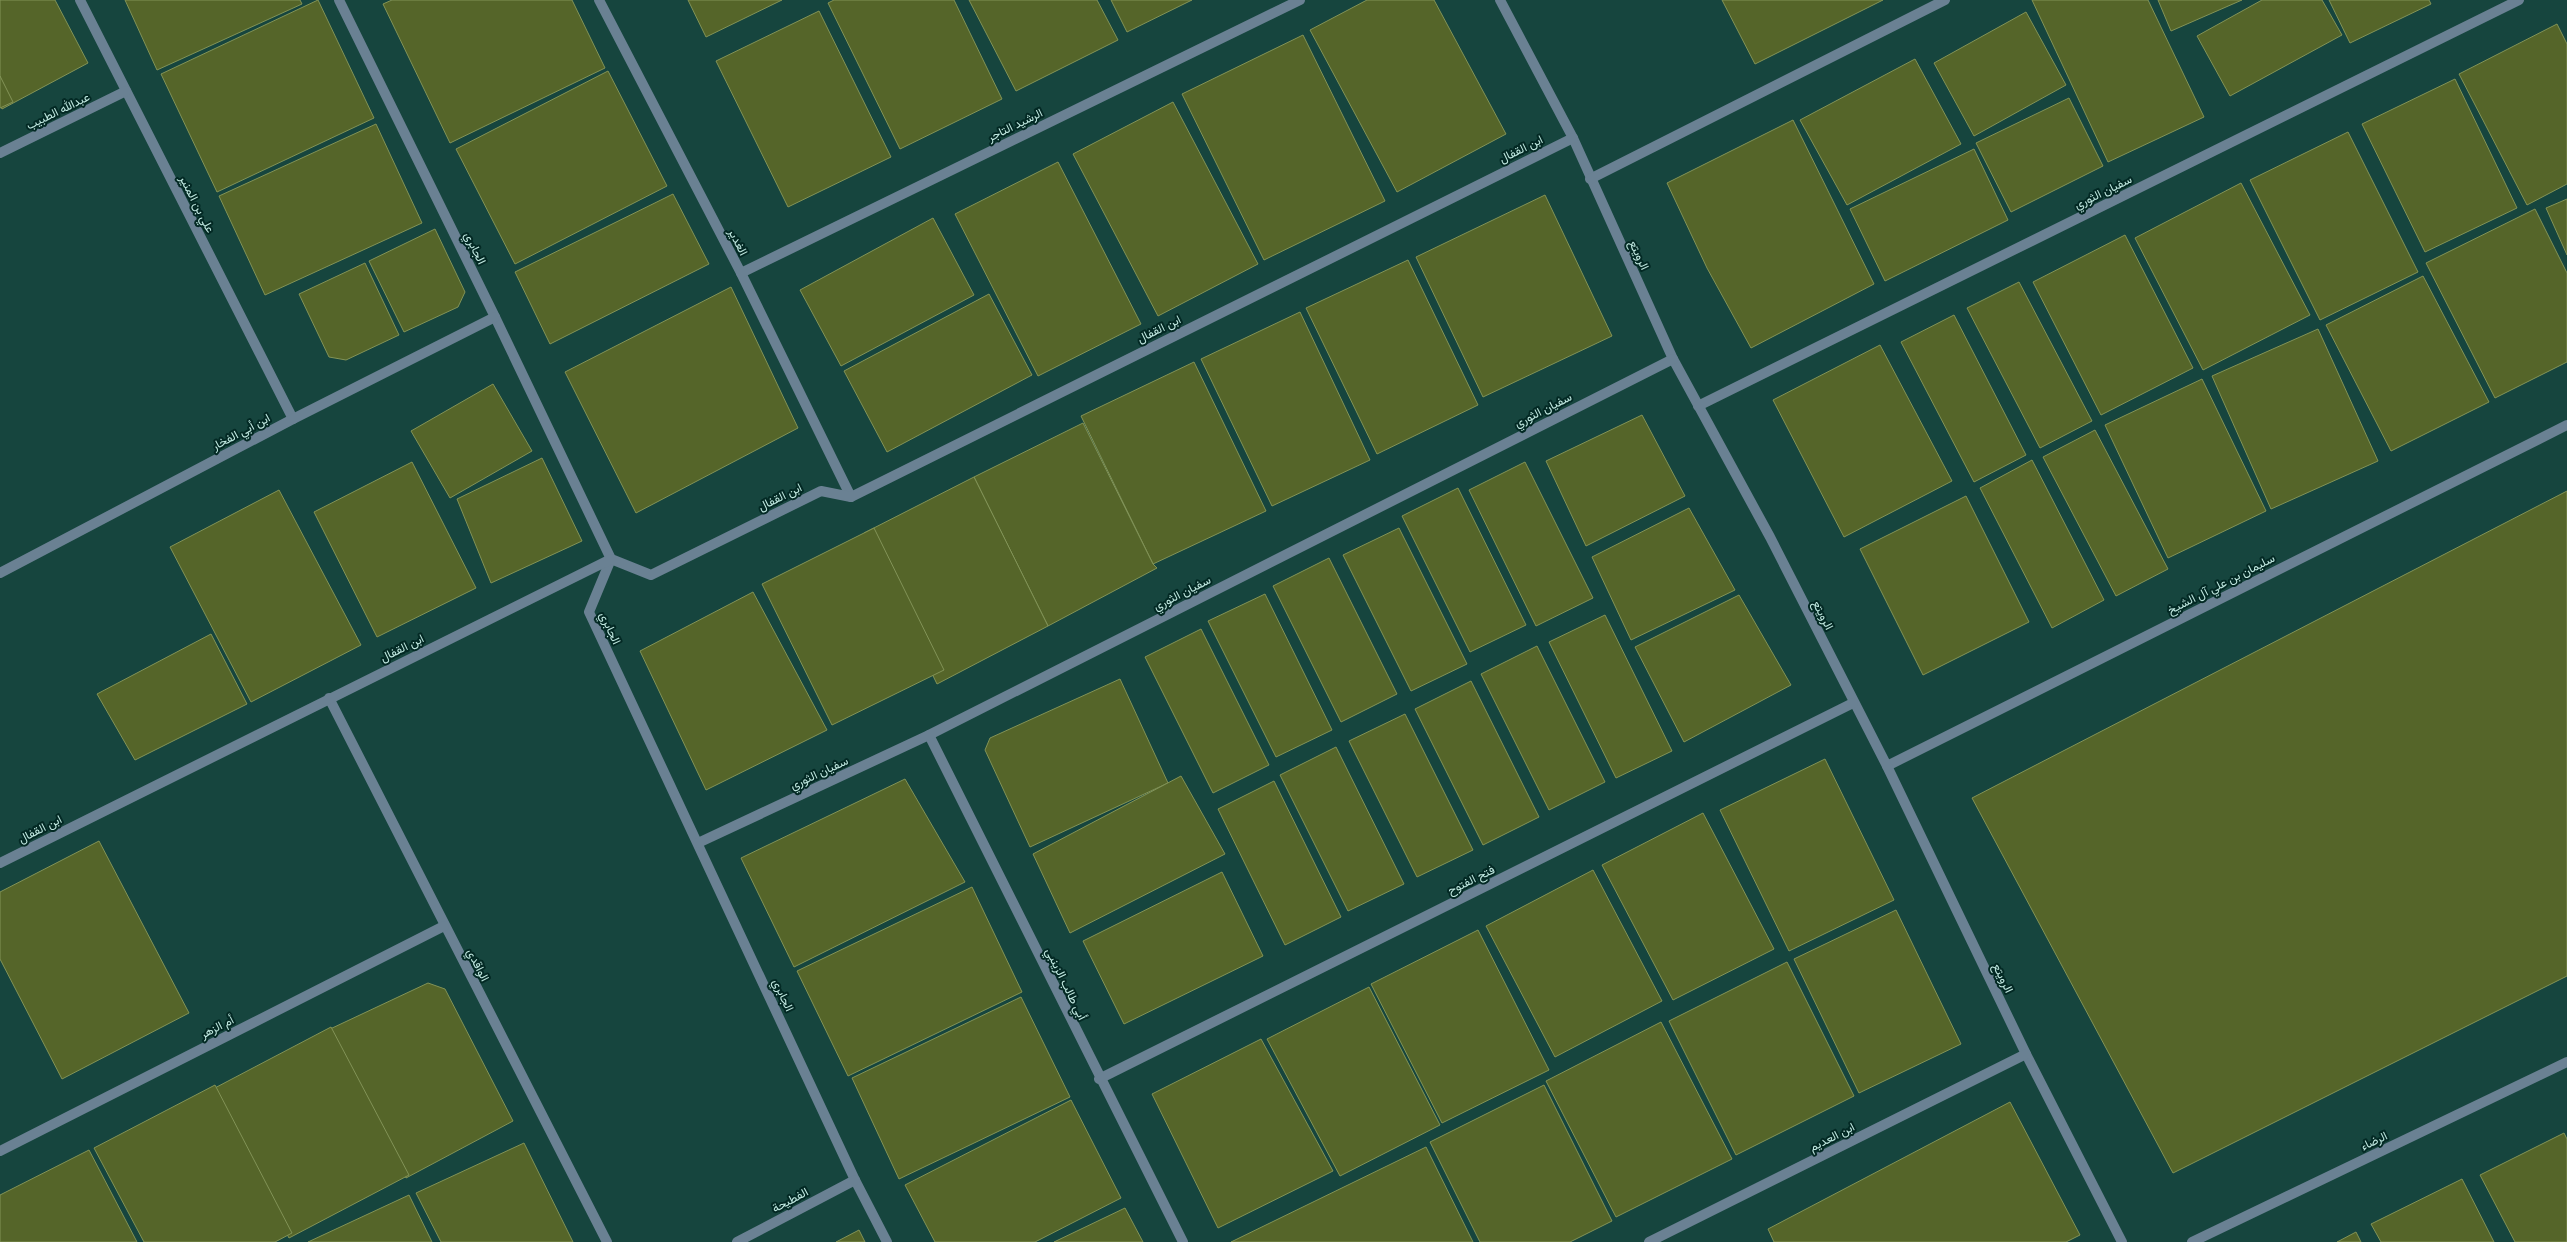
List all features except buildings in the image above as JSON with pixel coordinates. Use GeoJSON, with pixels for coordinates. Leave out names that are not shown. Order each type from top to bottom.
{"type":"FeatureCollection","features":[{"type":"Feature","properties":{"kind":"street","name":"علي بن المنير"},"geometry":{"type":"LineString","coordinates":[[80,0],[293,418]]}},
{"type":"Feature","properties":{"kind":"street","name":"الجابري"},"geometry":{"type":"LineString","coordinates":[[339,0],[495,317],[611,560],[589,612],[855,1180],[887,1242]]}},
{"type":"Feature","properties":{"kind":"street","name":"الغدير"},"geometry":{"type":"LineString","coordinates":[[600,0],[741,273],[850,497]]}},
{"type":"Feature","properties":{"kind":"street","name":"الرشيد التاجر"},"geometry":{"type":"LineString","coordinates":[[741,273],[1300,0]]}},
{"type":"Feature","properties":{"kind":"street","name":"الرويتع"},"geometry":{"type":"LineString","coordinates":[[1500,0],[1573,138],[1673,359],[1770,538],[1887,766],[2026,1054],[2122,1242]]}},
{"type":"Feature","properties":{"kind":"street"},"geometry":{"type":"LineString","coordinates":[[1590,179],[1945,0]]}},
{"type":"Feature","properties":{"kind":"street","name":"سفيان الثوري"},"geometry":{"type":"LineString","coordinates":[[1698,406],[2519,0]]}},
{"type":"Feature","properties":{"kind":"street","name":"عبدالله الطبيب"},"geometry":{"type":"LineString","coordinates":[[0,153],[126,92]]}},
{"type":"Feature","properties":{"kind":"street","name":"ابن القفال"},"geometry":{"type":"LineString","coordinates":[[0,864],[330,698],[611,560],[650,575],[821,491],[850,497],[1573,138]]}},
{"type":"Feature","properties":{"kind":"street","name":"ابن أبي الفخار"},"geometry":{"type":"LineString","coordinates":[[0,573],[293,418],[495,317]]}},
{"type":"Feature","properties":{"kind":"street","name":"سفيان الثوري"},"geometry":{"type":"LineString","coordinates":[[698,843],[929,735],[1673,359]]}},
{"type":"Feature","properties":{"kind":"street","name":"سليمان بن علي آل الشيخ"},"geometry":{"type":"LineString","coordinates":[[1887,766],[2567,425]]}},
{"type":"Feature","properties":{"kind":"street","name":"الواقدي"},"geometry":{"type":"LineString","coordinates":[[330,698],[444,926],[607,1242]]}},
{"type":"Feature","properties":{"kind":"street","name":"فتح الفتوح"},"geometry":{"type":"LineString","coordinates":[[1099,1079],[1853,703]]}},
{"type":"Feature","properties":{"kind":"street","name":"أبي طالب الزينبي"},"geometry":{"type":"LineString","coordinates":[[929,735],[1182,1242]]}},
{"type":"Feature","properties":{"kind":"street","name":"أم الزهر"},"geometry":{"type":"LineString","coordinates":[[0,1151],[444,926]]}},
{"type":"Feature","properties":{"kind":"street","name":"ابن العديم"},"geometry":{"type":"LineString","coordinates":[[1649,1242],[2026,1054]]}},
{"type":"Feature","properties":{"kind":"street","name":"الرضاء"},"geometry":{"type":"LineString","coordinates":[[2192,1242],[2567,1062]]}},
{"type":"Feature","properties":{"kind":"street","name":"الفطيحة"},"geometry":{"type":"LineString","coordinates":[[737,1242],[855,1180]]}}]}
